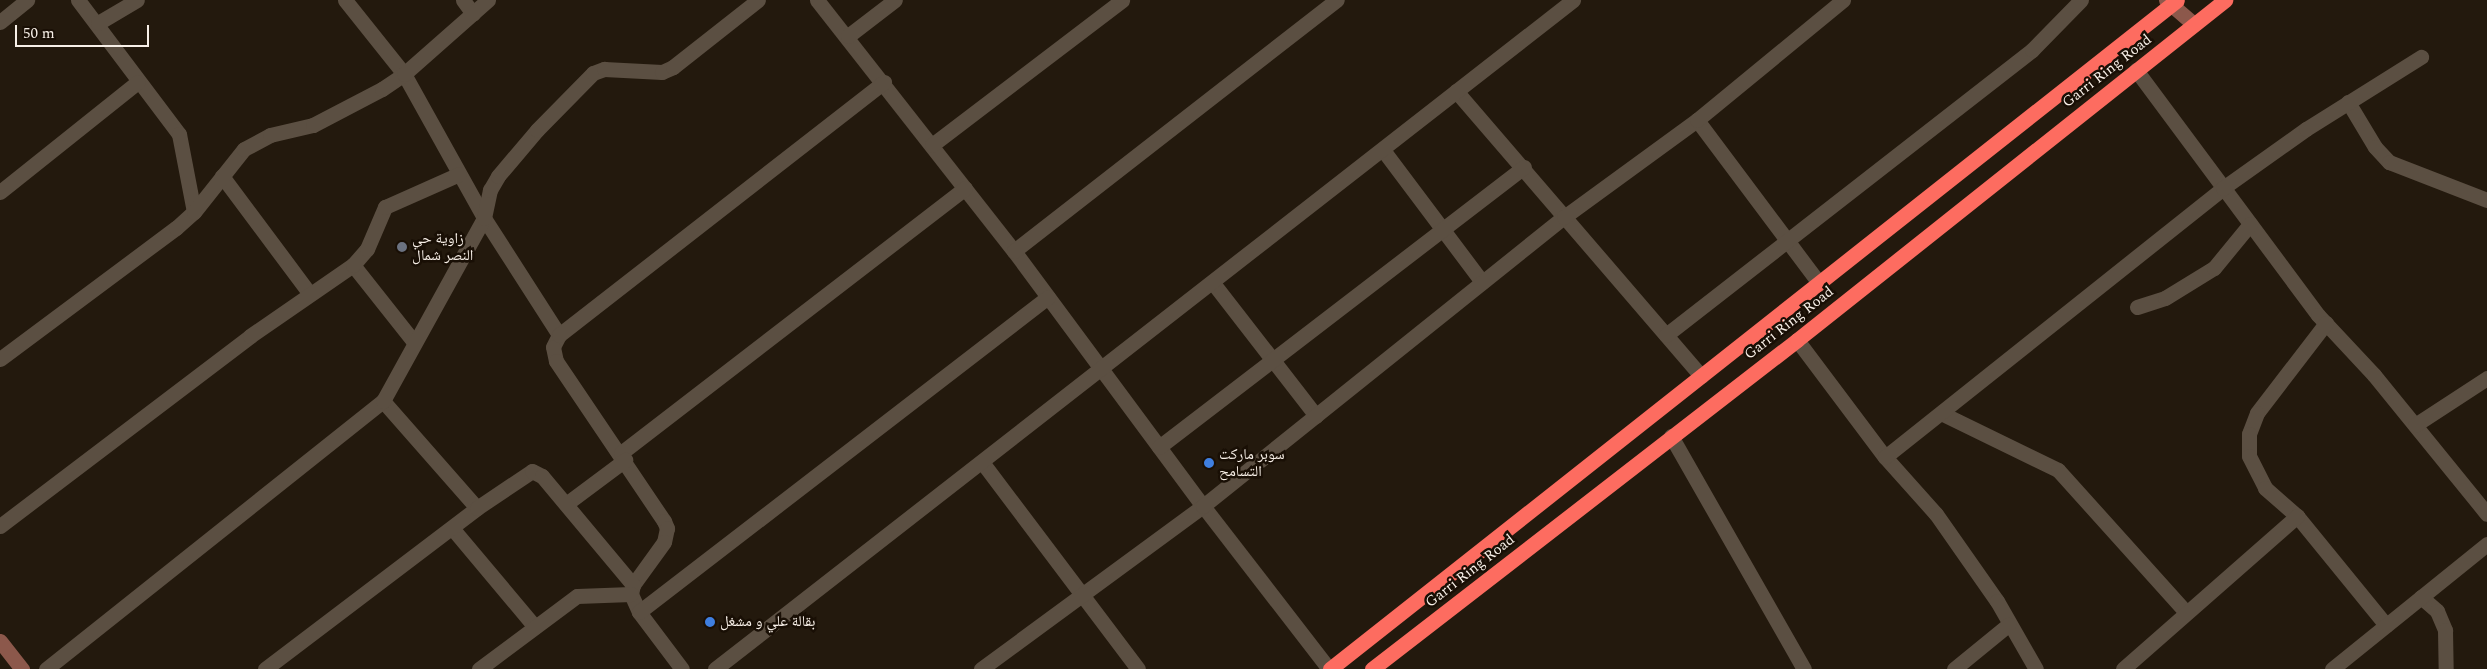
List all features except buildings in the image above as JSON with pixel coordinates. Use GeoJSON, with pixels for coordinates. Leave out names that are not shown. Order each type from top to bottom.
{"type":"FeatureCollection","features":[{"type":"Feature","properties":{"kind":"highway","name":"Garri Ring Road"},"geometry":{"type":"LineString","coordinates":[[1372,669],[1797,340],[2225,0]]}},
{"type":"Feature","properties":{"kind":"highway","name":"Garri Ring Road"},"geometry":{"type":"LineString","coordinates":[[1329,669],[1819,283],[2171,2]]}},
{"type":"Feature","properties":{"kind":"street"},"geometry":{"type":"LineString","coordinates":[[0,22],[27,0]]}},
{"type":"Feature","properties":{"kind":"street"},"geometry":{"type":"LineString","coordinates":[[78,0],[98,23],[138,82],[179,134],[194,212]]}},
{"type":"Feature","properties":{"kind":"street"},"geometry":{"type":"LineString","coordinates":[[98,23],[137,0]]}},
{"type":"Feature","properties":{"kind":"street"},"geometry":{"type":"LineString","coordinates":[[345,0],[404,74],[484,218],[560,334]]}},
{"type":"Feature","properties":{"kind":"street"},"geometry":{"type":"LineString","coordinates":[[462,0],[473,14]]}},
{"type":"Feature","properties":{"kind":"street"},"geometry":{"type":"LineString","coordinates":[[0,359],[194,212],[244,149],[256,140],[313,125],[382,89],[404,74],[488,0]]}},
{"type":"Feature","properties":{"kind":"street"},"geometry":{"type":"LineString","coordinates":[[46,669],[383,401],[484,218],[490,190],[498,176],[537,130],[593,73],[604,69],[662,72],[673,67],[758,0]]}},
{"type":"Feature","properties":{"kind":"street"},"geometry":{"type":"LineString","coordinates":[[818,0],[1014,250],[1203,506],[1329,669]]}},
{"type":"Feature","properties":{"kind":"street"},"geometry":{"type":"LineString","coordinates":[[848,36],[895,0]]}},
{"type":"Feature","properties":{"kind":"street"},"geometry":{"type":"LineString","coordinates":[[932,145],[1122,0]]}},
{"type":"Feature","properties":{"kind":"street"},"geometry":{"type":"LineString","coordinates":[[1014,250],[1337,0]]}},
{"type":"Feature","properties":{"kind":"street"},"geometry":{"type":"LineString","coordinates":[[715,669],[1213,283],[1573,0]]}},
{"type":"Feature","properties":{"kind":"street"},"geometry":{"type":"LineString","coordinates":[[981,669],[1203,506],[1564,217],[1697,120],[1843,0]]}},
{"type":"Feature","properties":{"kind":"street"},"geometry":{"type":"LineString","coordinates":[[1666,336],[1786,239],[2032,50],[2081,0]]}},
{"type":"Feature","properties":{"kind":"street"},"geometry":{"type":"LineString","coordinates":[[2171,2],[2194,24]]}},
{"type":"Feature","properties":{"kind":"street"},"geometry":{"type":"LineString","coordinates":[[1886,457],[1943,414],[2224,188],[2348,102],[2421,57]]}},
{"type":"Feature","properties":{"kind":"street"},"geometry":{"type":"LineString","coordinates":[[2136,70],[2326,323],[2415,425],[2487,514]]}},
{"type":"Feature","properties":{"kind":"street"},"geometry":{"type":"LineString","coordinates":[[0,192],[138,82]]}},
{"type":"Feature","properties":{"kind":"street"},"geometry":{"type":"LineString","coordinates":[[632,590],[664,542],[667,528],[623,456],[556,361],[553,347],[560,334],[884,82]]}},
{"type":"Feature","properties":{"kind":"street"},"geometry":{"type":"LineString","coordinates":[[1456,91],[1524,167],[1564,217],[1701,376]]}},
{"type":"Feature","properties":{"kind":"street"},"geometry":{"type":"LineString","coordinates":[[2348,102],[2375,147],[2389,162],[2487,200]]}},
{"type":"Feature","properties":{"kind":"street"},"geometry":{"type":"LineString","coordinates":[[1697,120],[1819,283]]}},
{"type":"Feature","properties":{"kind":"street"},"geometry":{"type":"LineString","coordinates":[[1383,150],[1442,232],[1482,282]]}},
{"type":"Feature","properties":{"kind":"street"},"geometry":{"type":"LineString","coordinates":[[1159,447],[1442,232],[1524,167]]}},
{"type":"Feature","properties":{"kind":"street"},"geometry":{"type":"LineString","coordinates":[[0,526],[310,294],[353,265],[367,249],[385,207],[459,174]]}},
{"type":"Feature","properties":{"kind":"street"},"geometry":{"type":"LineString","coordinates":[[222,176],[310,294]]}},
{"type":"Feature","properties":{"kind":"street"},"geometry":{"type":"LineString","coordinates":[[566,504],[623,456],[965,188]]}},
{"type":"Feature","properties":{"kind":"street"},"geometry":{"type":"LineString","coordinates":[[2137,307],[2165,298],[2214,268],[2250,224]]}},
{"type":"Feature","properties":{"kind":"street"},"geometry":{"type":"LineString","coordinates":[[353,265],[414,342]]}},
{"type":"Feature","properties":{"kind":"street"},"geometry":{"type":"LineString","coordinates":[[1213,283],[1316,416]]}},
{"type":"Feature","properties":{"kind":"street"},"geometry":{"type":"LineString","coordinates":[[639,612],[1048,297]]}},
{"type":"Feature","properties":{"kind":"street"},"geometry":{"type":"LineString","coordinates":[[2326,323],[2257,414],[2249,434],[2249,456],[2258,478],[2297,516],[2386,625]]}},
{"type":"Feature","properties":{"kind":"street"},"geometry":{"type":"LineString","coordinates":[[1797,340],[1886,457],[1936,514],[1997,601],[2008,625],[2036,669]]}},
{"type":"Feature","properties":{"kind":"street"},"geometry":{"type":"LineString","coordinates":[[2415,425],[2487,378]]}},
{"type":"Feature","properties":{"kind":"street"},"geometry":{"type":"LineString","coordinates":[[383,401],[477,508]]}},
{"type":"Feature","properties":{"kind":"street"},"geometry":{"type":"LineString","coordinates":[[1943,414],[2058,470],[2186,612]]}},
{"type":"Feature","properties":{"kind":"street"},"geometry":{"type":"LineString","coordinates":[[1671,436],[1804,669]]}},
{"type":"Feature","properties":{"kind":"street"},"geometry":{"type":"LineString","coordinates":[[982,462],[1138,669]]}},
{"type":"Feature","properties":{"kind":"street"},"geometry":{"type":"LineString","coordinates":[[265,669],[477,508],[532,471],[542,476],[566,504],[632,590],[639,612],[682,669]]}},
{"type":"Feature","properties":{"kind":"street"},"geometry":{"type":"LineString","coordinates":[[2123,669],[2297,516]]}},
{"type":"Feature","properties":{"kind":"street"},"geometry":{"type":"LineString","coordinates":[[452,528],[535,627]]}},
{"type":"Feature","properties":{"kind":"street"},"geometry":{"type":"LineString","coordinates":[[2332,669],[2487,544]]}},
{"type":"Feature","properties":{"kind":"street"},"geometry":{"type":"LineString","coordinates":[[479,669],[580,595],[632,590]]}},
{"type":"Feature","properties":{"kind":"street"},"geometry":{"type":"LineString","coordinates":[[2421,598],[2437,611],[2444,630],[2446,669]]}},
{"type":"Feature","properties":{"kind":"street"},"geometry":{"type":"LineString","coordinates":[[1954,669],[2008,625]]}},
{"type":"Feature","properties":{"kind":"street"},"geometry":{"type":"LineString","coordinates":[[0,641],[22,669]]}},
{"type":"Feature","properties":{"kind":"place","name":"زاوية حي النصر شمال"},"geometry":{"type":"Point","coordinates":[402,247]}},
{"type":"Feature","properties":{"kind":"place","name":"سوبر ماركت التسامح"},"geometry":{"type":"Point","coordinates":[1209,463]}},
{"type":"Feature","properties":{"kind":"place","name":"بقالة علي و مشغل"},"geometry":{"type":"Point","coordinates":[710,622]}}]}
